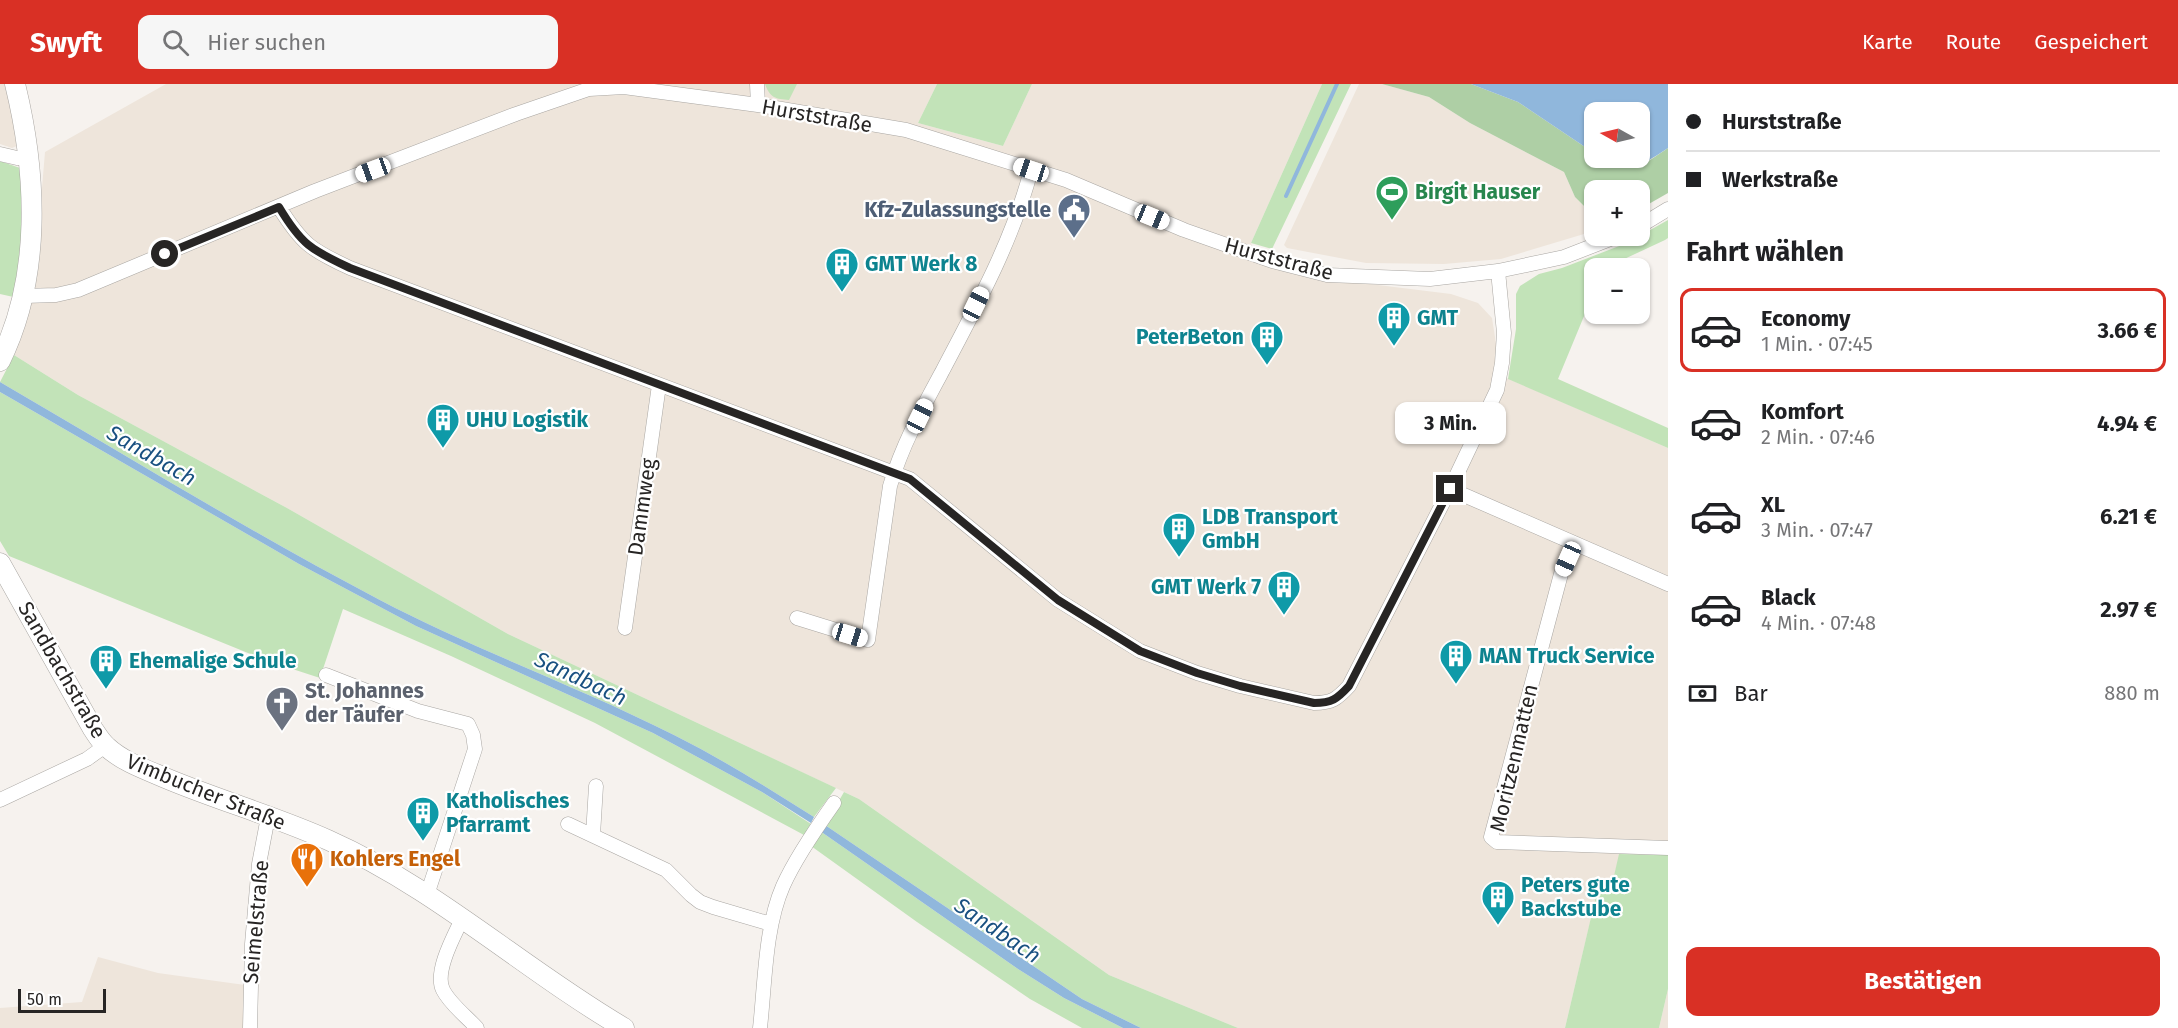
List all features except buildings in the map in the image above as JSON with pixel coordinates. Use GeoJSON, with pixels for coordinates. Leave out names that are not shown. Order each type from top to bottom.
{"type":"FeatureCollection","features":[{"type":"Feature","properties":{"kind":"street"},"geometry":{"type":"LineString","coordinates":[[1,355],[17,321],[24,296],[31,220],[29,158],[15,84]]}},
{"type":"Feature","properties":{"kind":"street"},"geometry":{"type":"LineString","coordinates":[[757,84],[758,105]]}},
{"type":"Feature","properties":{"kind":"street","name":"Hurststraße"},"geometry":{"type":"LineString","coordinates":[[24,296],[56,295],[78,290],[315,191],[516,114],[589,89],[624,87],[758,105],[906,130],[1066,180],[1211,240],[1272,261],[1327,275],[1431,279],[1498,271],[1564,257],[1592,246]]}},
{"type":"Feature","properties":{"kind":"street"},"geometry":{"type":"LineString","coordinates":[[0,154],[29,158]]}},
{"type":"Feature","properties":{"kind":"street"},"geometry":{"type":"LineString","coordinates":[[797,618],[868,640],[890,486],[894,472],[930,394],[1010,237],[1024,199],[1031,170]]}},
{"type":"Feature","properties":{"kind":"street"},"geometry":{"type":"LineString","coordinates":[[279,207],[301,240],[322,255],[361,272],[910,479],[1058,600],[1140,651],[1197,673],[1240,686],[1314,703],[1326,703],[1338,698],[1349,686],[1450,489],[1497,390],[1504,333],[1498,271]]}},
{"type":"Feature","properties":{"kind":"street"},"geometry":{"type":"LineString","coordinates":[[1650,220],[1668,209]]}},
{"type":"Feature","properties":{"kind":"street","name":"Dammweg"},"geometry":{"type":"LineString","coordinates":[[626,628],[659,385]]}},
{"type":"Feature","properties":{"kind":"street"},"geometry":{"type":"LineString","coordinates":[[1450,489],[1668,584]]}},
{"type":"Feature","properties":{"kind":"street","name":"Moritzenmatten"},"geometry":{"type":"LineString","coordinates":[[1574,543],[1561,574],[1491,837],[1497,842],[1668,848]]}},
{"type":"Feature","properties":{"kind":"street","name":"Sandbachstraße"},"geometry":{"type":"LineString","coordinates":[[0,563],[93,729],[105,746]]}},
{"type":"Feature","properties":{"kind":"street"},"geometry":{"type":"LineString","coordinates":[[326,675],[418,711],[468,724],[473,735],[475,749],[427,896]]}},
{"type":"Feature","properties":{"kind":"street","name":"Vimbucher Straße"},"geometry":{"type":"LineString","coordinates":[[0,800],[87,759],[105,746],[133,764],[357,853],[427,896],[624,1028]]}},
{"type":"Feature","properties":{"kind":"street"},"geometry":{"type":"LineString","coordinates":[[593,835],[596,786]]}},
{"type":"Feature","properties":{"kind":"street"},"geometry":{"type":"LineString","coordinates":[[760,1028],[771,924],[783,886],[812,835],[834,803]]}},
{"type":"Feature","properties":{"kind":"street","name":"Seimelstraße"},"geometry":{"type":"LineString","coordinates":[[250,1028],[252,944],[259,864],[268,817]]}},
{"type":"Feature","properties":{"kind":"street"},"geometry":{"type":"LineString","coordinates":[[568,824],[666,870],[700,902],[713,908],[771,924]]}},
{"type":"Feature","properties":{"kind":"street"},"geometry":{"type":"LineString","coordinates":[[462,919],[441,970],[440,979],[442,989],[477,1028]]}},
{"type":"Feature","properties":{"kind":"shaded area"},"geometry":{"type":"Polygon","coordinates":[[[0,84],[8,84],[19,145],[12,148],[0,144],[0,84]]]}},
{"type":"Feature","properties":{"kind":"shaded area"},"geometry":{"type":"Polygon","coordinates":[[[166,84],[937,84],[918,123],[1003,146],[1032,84],[1322,84],[1251,243],[1258,264],[1313,277],[1451,294],[1478,303],[1492,318],[1497,350],[1495,373],[1668,448],[1668,855],[1620,854],[1613,880],[1600,880],[1565,1028],[1238,1028],[1109,975],[859,799],[508,634],[287,508],[78,395],[14,355],[35,272],[45,152],[166,84]]]}},
{"type":"Feature","properties":{"kind":"shaded area"},"geometry":{"type":"Polygon","coordinates":[[[1359,84],[1382,84],[1429,97],[1470,123],[1564,172],[1575,197],[1584,206],[1584,234],[1501,259],[1444,264],[1366,263],[1287,248],[1284,245],[1359,84]]]}},
{"type":"Feature","properties":{"kind":"shaded area"},"geometry":{"type":"Polygon","coordinates":[[[98,957],[158,973],[245,985],[245,1028],[0,1028],[0,1008],[82,1002],[98,957]]]}},
{"type":"Feature","properties":{"kind":"shaded area"},"geometry":{"type":"Polygon","coordinates":[[[1668,989],[1668,1028],[1659,1028],[1668,989]]]}},
{"type":"Feature","properties":{"kind":"green space"},"geometry":{"type":"Polygon","coordinates":[[[765,84],[797,84],[789,100],[774,97],[765,84]]]}},
{"type":"Feature","properties":{"kind":"green space"},"geometry":{"type":"Polygon","coordinates":[[[937,84],[1032,84],[1003,146],[918,123],[937,84]]]}},
{"type":"Feature","properties":{"kind":"green space"},"geometry":{"type":"Polygon","coordinates":[[[1322,84],[1351,84],[1272,249],[1251,243],[1322,84]]]}},
{"type":"Feature","properties":{"kind":"green space"},"geometry":{"type":"Polygon","coordinates":[[[1382,84],[1471,84],[1518,102],[1584,146],[1584,168],[1650,168],[1650,159],[1668,148],[1668,193],[1650,203],[1650,180],[1584,180],[1584,206],[1575,197],[1564,172],[1470,123],[1429,97],[1382,84]]]}},
{"type":"Feature","properties":{"kind":"green space"},"geometry":{"type":"Polygon","coordinates":[[[0,161],[20,168],[25,176],[18,298],[0,294],[0,161]]]}},
{"type":"Feature","properties":{"kind":"green space"},"geometry":{"type":"Polygon","coordinates":[[[1668,220],[1668,238],[1665,240],[1626,258],[1588,258],[1619,246],[1650,246],[1650,230],[1668,220]]]}},
{"type":"Feature","properties":{"kind":"green space"},"geometry":{"type":"Polygon","coordinates":[[[1584,260],[1584,316],[1558,379],[1668,428],[1668,448],[1508,379],[1516,329],[1516,294],[1520,286],[1539,274],[1584,260]]]}},
{"type":"Feature","properties":{"kind":"green space"},"geometry":{"type":"Polygon","coordinates":[[[14,355],[78,395],[287,508],[508,634],[836,788],[814,817],[674,735],[452,635],[378,599],[235,520],[0,382],[14,355]]]}},
{"type":"Feature","properties":{"kind":"green space"},"geometry":{"type":"Polygon","coordinates":[[[0,392],[299,564],[416,626],[653,733],[762,792],[811,824],[804,835],[595,723],[343,609],[320,678],[268,661],[9,556],[0,541],[0,392]]]}},
{"type":"Feature","properties":{"kind":"green space"},"geometry":{"type":"Polygon","coordinates":[[[844,792],[859,799],[1109,975],[1238,1028],[1141,1028],[1082,999],[825,825],[844,792]]]}},
{"type":"Feature","properties":{"kind":"green space"},"geometry":{"type":"Polygon","coordinates":[[[820,831],[1018,969],[1064,998],[1123,1028],[1082,1028],[1030,999],[811,846],[820,831]]]}},
{"type":"Feature","properties":{"kind":"green space"},"geometry":{"type":"Polygon","coordinates":[[[1619,854],[1668,855],[1668,989],[1659,1028],[1565,1028],[1600,879],[1613,880],[1619,854]]]}},
{"type":"Feature","properties":{"kind":"water"},"geometry":{"type":"Polygon","coordinates":[[[1471,84],[1668,84],[1668,148],[1650,159],[1650,102],[1584,102],[1584,146],[1518,102],[1471,84]]]}},
{"type":"Feature","properties":{"kind":"water"},"geometry":{"type":"Polygon","coordinates":[[[0,382],[235,520],[378,599],[452,635],[637,717],[710,754],[814,817],[811,823],[762,792],[653,733],[416,626],[299,564],[0,392],[0,382]]]}},
{"type":"Feature","properties":{"kind":"water"},"geometry":{"type":"Polygon","coordinates":[[[825,825],[1082,999],[1141,1028],[1123,1028],[1064,998],[1018,969],[820,831],[825,825]]]}},
{"type":"Feature","properties":{"kind":"waterway"},"geometry":{"type":"LineString","coordinates":[[1286,196],[1337,84]]}},
{"type":"Feature","properties":{"kind":"place","name":"Birgit Hauser"},"geometry":{"type":"Point","coordinates":[1392,221]}},
{"type":"Feature","properties":{"kind":"place","name":"Kfz-Zulassungstelle"},"geometry":{"type":"Point","coordinates":[1074,239]}},
{"type":"Feature","properties":{"kind":"place","name":"GMT Werk 8"},"geometry":{"type":"Point","coordinates":[842,293]}},
{"type":"Feature","properties":{"kind":"place","name":"GMT"},"geometry":{"type":"Point","coordinates":[1394,347]}},
{"type":"Feature","properties":{"kind":"place","name":"PeterBeton"},"geometry":{"type":"Point","coordinates":[1267,366]}},
{"type":"Feature","properties":{"kind":"place","name":"UHU Logistik"},"geometry":{"type":"Point","coordinates":[443,449]}},
{"type":"Feature","properties":{"kind":"place","name":"LDB Transport GmbH"},"geometry":{"type":"Point","coordinates":[1179,558]}},
{"type":"Feature","properties":{"kind":"place","name":"GMT Werk 7"},"geometry":{"type":"Point","coordinates":[1284,616]}},
{"type":"Feature","properties":{"kind":"place","name":"MAN Truck Service"},"geometry":{"type":"Point","coordinates":[1456,685]}},
{"type":"Feature","properties":{"kind":"place","name":"Ehemalige Schule"},"geometry":{"type":"Point","coordinates":[106,690]}},
{"type":"Feature","properties":{"kind":"place","name":"St. Johannes der Täufer"},"geometry":{"type":"Point","coordinates":[282,732]}},
{"type":"Feature","properties":{"kind":"place","name":"Katholisches Pfarramt"},"geometry":{"type":"Point","coordinates":[423,842]}},
{"type":"Feature","properties":{"kind":"place","name":"Kohlers Engel"},"geometry":{"type":"Point","coordinates":[307,888]}},
{"type":"Feature","properties":{"kind":"place","name":"Peters gute Backstube"},"geometry":{"type":"Point","coordinates":[1498,926]}},
{"type":"Feature","properties":{"kind":"route"},"geometry":{"type":"LineString","coordinates":[[165,254],[279,207],[301,240],[322,255],[350,268],[910,479],[1058,600],[1140,651],[1197,673],[1240,686],[1314,703],[1326,703],[1338,698],[1349,686],[1450,489]]}},
{"type":"Feature","properties":{"kind":"water label","name":"Sandbach"},"geometry":{"type":"Point","coordinates":[152,455]}},
{"type":"Feature","properties":{"kind":"water label","name":"Sandbach"},"geometry":{"type":"Point","coordinates":[581,678]}},
{"type":"Feature","properties":{"kind":"water label","name":"Sandbach"},"geometry":{"type":"Point","coordinates":[998,930]}}]}
